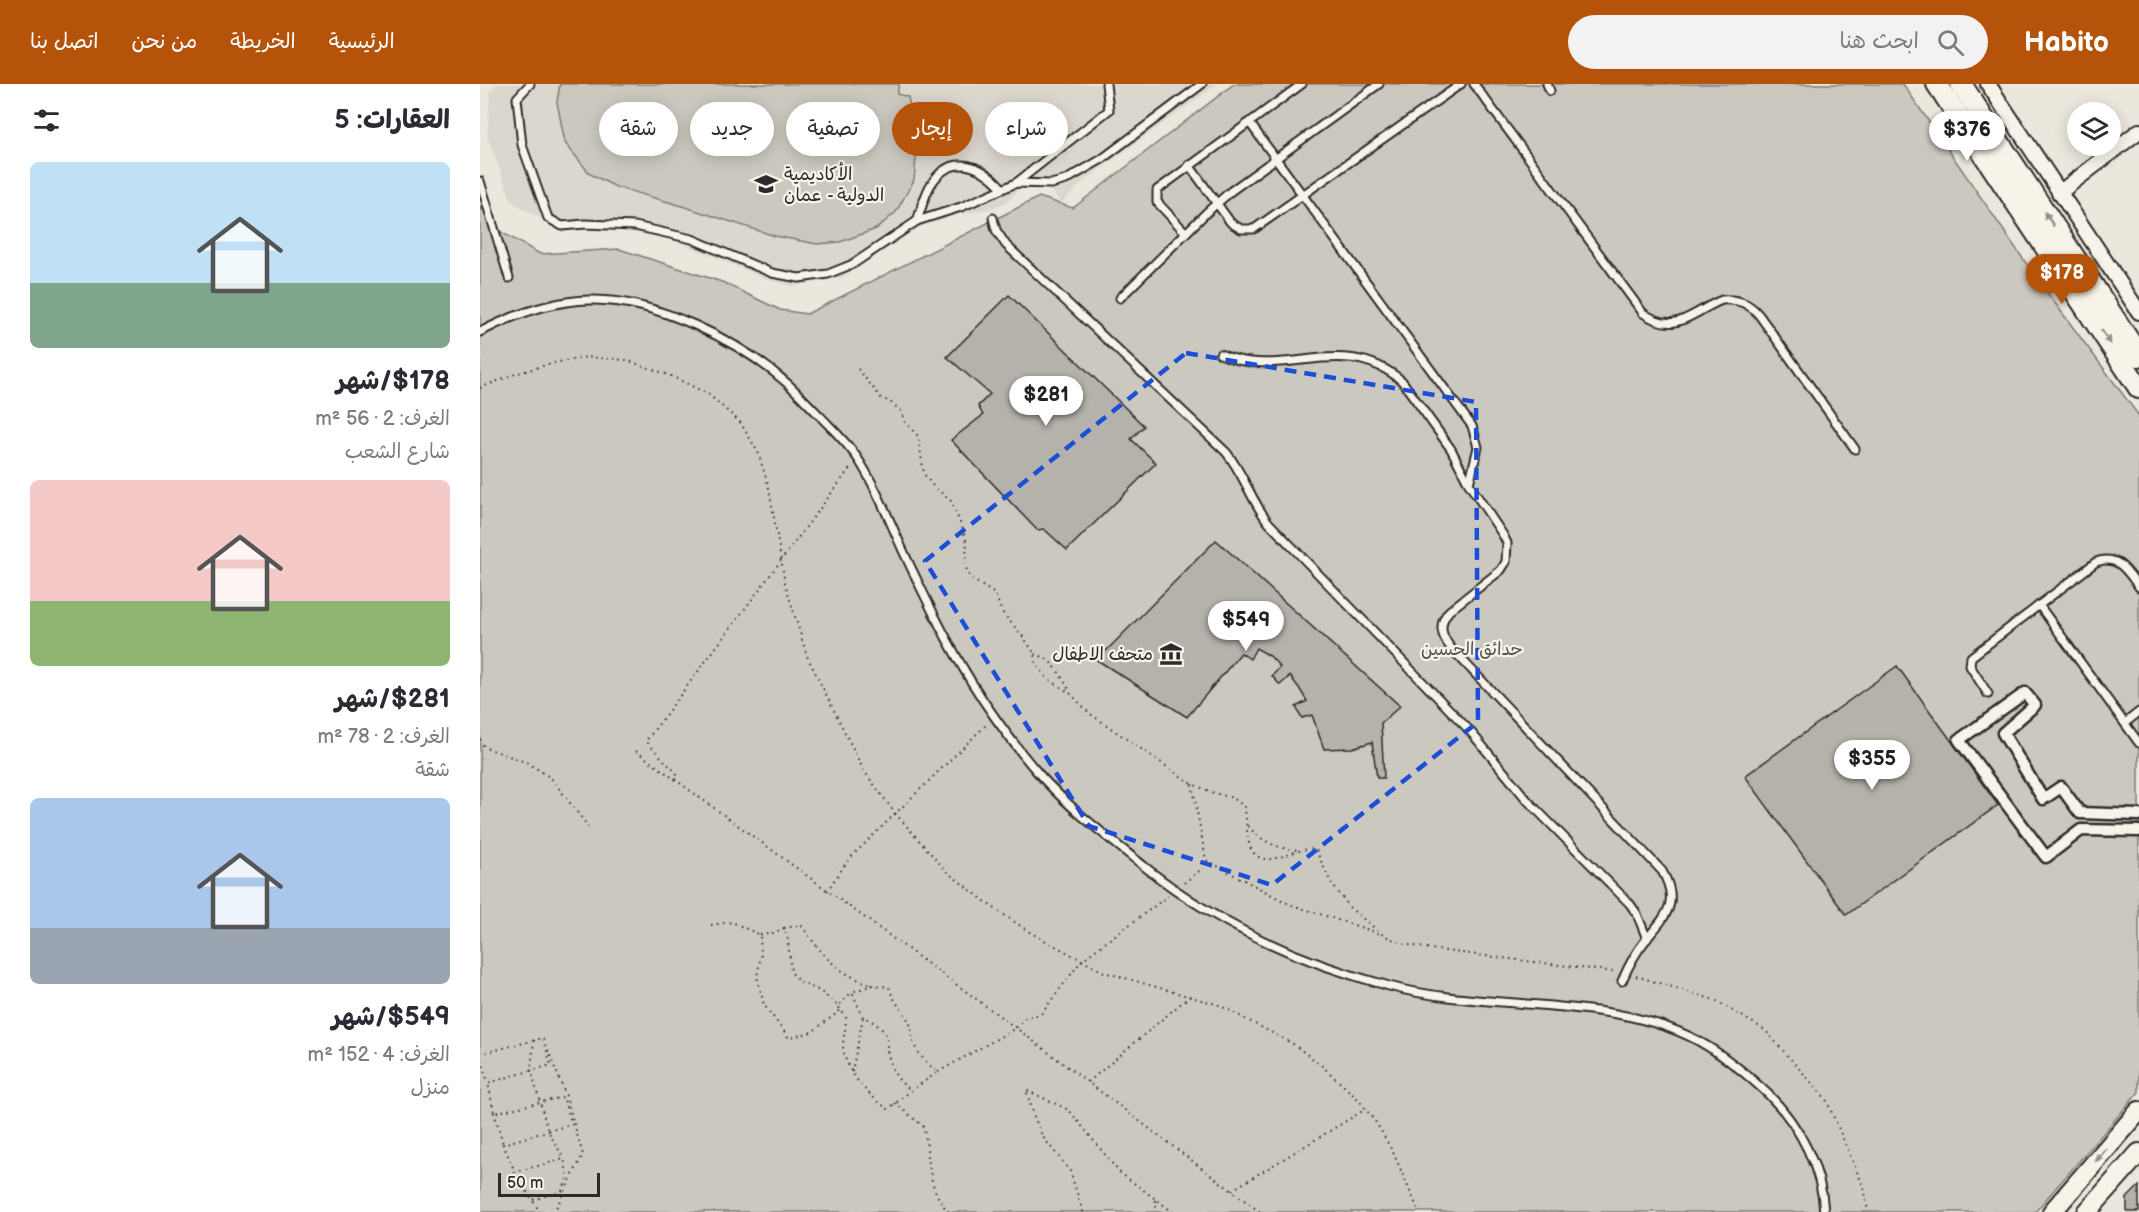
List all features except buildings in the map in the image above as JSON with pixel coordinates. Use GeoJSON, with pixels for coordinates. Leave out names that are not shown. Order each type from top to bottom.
{"type":"FeatureCollection","features":[{"type":"Feature","properties":{"kind":"main road"},"geometry":{"type":"LineString","coordinates":[[1937,84],[2139,388]]}},
{"type":"Feature","properties":{"kind":"main road"},"geometry":{"type":"LineString","coordinates":[[1948,101],[1964,87],[2139,356]]}},
{"type":"Feature","properties":{"kind":"street"},"geometry":{"type":"LineString","coordinates":[[1988,84],[2139,312]]}},
{"type":"Feature","properties":{"kind":"street"},"geometry":{"type":"LineString","coordinates":[[2059,193],[2139,131]]}},
{"type":"Feature","properties":{"kind":"street"},"geometry":{"type":"LineString","coordinates":[[2139,815],[2080,813],[2061,787],[2043,800],[2003,733],[2035,705],[2025,693],[1959,740],[2046,856],[2080,830],[2139,831]]}},
{"type":"Feature","properties":{"kind":"street"},"geometry":{"type":"LineString","coordinates":[[2053,1212],[2139,1111]]}},
{"type":"Feature","properties":{"kind":"street"},"geometry":{"type":"LineString","coordinates":[[2087,1212],[2139,1153]]}},
{"type":"Feature","properties":{"kind":"lane"},"geometry":{"type":"LineString","coordinates":[[530,84],[517,98],[522,144],[548,218],[562,226],[585,224],[635,226],[692,239],[772,273],[799,278],[828,274],[853,264],[917,221],[961,207],[1016,183],[1109,110],[1106,84]]}},
{"type":"Feature","properties":{"kind":"lane"},"geometry":{"type":"LineString","coordinates":[[1016,183],[1051,184],[1066,180],[1102,159],[1202,84]]}},
{"type":"Feature","properties":{"kind":"lane"},"geometry":{"type":"LineString","coordinates":[[1186,233],[1159,205],[1155,194],[1159,187],[1302,84]]}},
{"type":"Feature","properties":{"kind":"lane"},"geometry":{"type":"LineString","coordinates":[[1120,298],[1216,203],[1379,84]]}},
{"type":"Feature","properties":{"kind":"lane"},"geometry":{"type":"LineString","coordinates":[[1189,165],[1235,227],[1247,230],[1259,226],[1461,84]]}},
{"type":"Feature","properties":{"kind":"lane"},"geometry":{"type":"LineString","coordinates":[[1474,84],[1643,313],[1657,321],[1672,323],[1722,300],[1747,304],[1759,315],[1855,449]]}},
{"type":"Feature","properties":{"kind":"lane"},"geometry":{"type":"LineString","coordinates":[[1249,122],[1472,426],[1478,447],[1469,484]]}},
{"type":"Feature","properties":{"kind":"lane"},"geometry":{"type":"LineString","coordinates":[[917,221],[931,184],[937,176],[950,167],[964,165],[979,168],[992,176],[1002,188]]}},
{"type":"Feature","properties":{"kind":"lane"},"geometry":{"type":"LineString","coordinates":[[480,181],[509,278]]}},
{"type":"Feature","properties":{"kind":"lane"},"geometry":{"type":"LineString","coordinates":[[993,218],[996,230],[1006,245],[1226,452],[1240,470],[1257,508],[1269,523],[1459,719],[1528,801],[1630,904],[1637,914],[1647,939]]}},
{"type":"Feature","properties":{"kind":"lane"},"geometry":{"type":"LineString","coordinates":[[480,332],[529,311],[562,303],[600,300],[623,302],[653,309],[709,333],[756,359],[788,384],[858,458],[880,499],[933,613],[994,717],[1040,775],[1092,824],[1175,891],[1241,929],[1295,955],[1390,987],[1431,996],[1611,1013],[1661,1025],[1704,1044],[1747,1074],[1777,1103],[1803,1138],[1823,1188],[1824,1212]]}},
{"type":"Feature","properties":{"kind":"lane"},"geometry":{"type":"LineString","coordinates":[[1220,354],[1248,363],[1273,364],[1335,357],[1360,359],[1383,367],[1393,373],[1411,391],[1451,449],[1469,484],[1507,543],[1506,562],[1495,577],[1449,611],[1442,623],[1443,636],[1450,647],[1662,871],[1670,889],[1668,909],[1664,918],[1647,939],[1623,978]]}},
{"type":"Feature","properties":{"kind":"lane"},"geometry":{"type":"LineString","coordinates":[[1988,694],[1970,666],[1971,657],[2096,562],[2103,559],[2119,563],[2139,587]]}},
{"type":"Feature","properties":{"kind":"lane"},"geometry":{"type":"LineString","coordinates":[[2039,605],[2139,743]]}},
{"type":"Feature","properties":{"kind":"lane"},"geometry":{"type":"LineString","coordinates":[[2125,723],[2139,712]]}},
{"type":"Feature","properties":{"kind":"path"},"geometry":{"type":"LineString","coordinates":[[480,388],[515,374],[553,363],[587,357],[627,360],[669,375],[708,394],[740,422],[758,452],[769,488],[785,583],[807,656],[864,771],[895,813],[947,872],[1031,933],[1104,972],[1191,995],[1219,1005],[1293,1044],[1321,1065],[1358,1099],[1377,1124],[1393,1152],[1419,1212]]}},
{"type":"Feature","properties":{"kind":"path"},"geometry":{"type":"LineString","coordinates":[[858,369],[882,399],[890,401],[901,411],[905,422],[918,436],[924,474],[932,485],[951,501],[963,530],[967,543],[966,565],[970,578],[995,594],[1002,612],[1035,654],[1036,663],[1047,678],[1070,693],[1089,713],[1192,784],[1233,798],[1245,807],[1250,847],[1262,859],[1274,859],[1310,848],[1316,850],[1331,883],[1350,908],[1383,935]]}},
{"type":"Feature","properties":{"kind":"path"},"geometry":{"type":"LineString","coordinates":[[675,779],[678,775],[646,741],[858,458]]}},
{"type":"Feature","properties":{"kind":"path"},"geometry":{"type":"LineString","coordinates":[[1035,654],[1045,656],[1053,663],[1070,693]]}},
{"type":"Feature","properties":{"kind":"path"},"geometry":{"type":"LineString","coordinates":[[827,891],[849,859],[994,717]]}},
{"type":"Feature","properties":{"kind":"path"},"geometry":{"type":"LineString","coordinates":[[480,739],[484,747],[528,763],[551,778],[590,829]]}},
{"type":"Feature","properties":{"kind":"path"},"geometry":{"type":"LineString","coordinates":[[636,751],[1016,1028],[1260,1212]]}},
{"type":"Feature","properties":{"kind":"path"},"geometry":{"type":"LineString","coordinates":[[1192,784],[1206,860],[1289,904],[1383,935],[1403,944],[1623,978],[1715,1000],[1765,1030],[1826,1099],[1864,1188],[1868,1212]]}},
{"type":"Feature","properties":{"kind":"path"},"geometry":{"type":"LineString","coordinates":[[1248,826],[1259,839],[1271,845],[1300,850]]}},
{"type":"Feature","properties":{"kind":"path"},"geometry":{"type":"LineString","coordinates":[[784,928],[788,940],[791,972],[799,982],[820,991],[838,1006],[846,1017],[843,1047],[852,1071],[873,1100],[888,1109],[938,1072],[1016,1028],[1025,1018],[1041,1014],[1082,960],[1203,868]]}},
{"type":"Feature","properties":{"kind":"path"},"geometry":{"type":"LineString","coordinates":[[711,926],[732,922],[759,934],[774,933],[784,928],[801,925],[825,958],[852,978],[873,985],[889,987],[898,1008],[909,1022],[917,1052],[938,1072]]}},
{"type":"Feature","properties":{"kind":"path"},"geometry":{"type":"LineString","coordinates":[[759,934],[761,954],[757,977],[764,1005],[789,1038],[812,1032],[841,1010]]}},
{"type":"Feature","properties":{"kind":"path"},"geometry":{"type":"LineString","coordinates":[[838,1006],[852,992],[873,985]]}},
{"type":"Feature","properties":{"kind":"path"},"geometry":{"type":"LineString","coordinates":[[852,992],[863,1017],[852,1071]]}},
{"type":"Feature","properties":{"kind":"path"},"geometry":{"type":"LineString","coordinates":[[1088,1083],[1191,995]]}},
{"type":"Feature","properties":{"kind":"path"},"geometry":{"type":"LineString","coordinates":[[863,1017],[878,1026],[886,1036],[887,1050],[894,1073],[903,1085],[912,1090]]}},
{"type":"Feature","properties":{"kind":"path"},"geometry":{"type":"LineString","coordinates":[[540,1212],[515,1172],[503,1144],[480,1054],[543,1038]]}},
{"type":"Feature","properties":{"kind":"path"},"geometry":{"type":"LineString","coordinates":[[488,1083],[551,1065],[543,1038]]}},
{"type":"Feature","properties":{"kind":"path"},"geometry":{"type":"LineString","coordinates":[[543,1038],[566,1096],[583,1155],[554,1212]]}},
{"type":"Feature","properties":{"kind":"path"},"geometry":{"type":"LineString","coordinates":[[532,1200],[562,1191],[568,1177],[564,1159],[548,1131],[531,1070],[534,1040]]}},
{"type":"Feature","properties":{"kind":"path"},"geometry":{"type":"LineString","coordinates":[[1083,1212],[1070,1171],[1043,1137],[1026,1090],[1069,1110],[1119,1172],[1173,1212]]}},
{"type":"Feature","properties":{"kind":"path"},"geometry":{"type":"LineString","coordinates":[[494,1113],[563,1097],[572,1124],[503,1144]]}},
{"type":"Feature","properties":{"kind":"path"},"geometry":{"type":"LineString","coordinates":[[895,1103],[923,1126],[931,1179],[938,1196],[949,1212]]}},
{"type":"Feature","properties":{"kind":"path"},"geometry":{"type":"LineString","coordinates":[[1231,1190],[1366,1109]]}},
{"type":"Feature","properties":{"kind":"path"},"geometry":{"type":"LineString","coordinates":[[515,1172],[564,1159]]}},
{"type":"Feature","properties":{"kind":"path"},"geometry":{"type":"LineString","coordinates":[[1155,1200],[1157,1212]]}},
{"type":"Feature","properties":{"kind":"highlighted area"},"geometry":{"type":"Polygon","coordinates":[[[1186,353],[1476,402],[1478,722],[1272,885],[1089,826],[925,561],[1186,353]]]}},
{"type":"Feature","properties":{"kind":"shaded area","name":"الأكاديمية الدولية - عمان"},"geometry":{"type":"Polygon","coordinates":[[[496,84],[1217,84],[1084,181],[1062,203],[1042,182],[1032,181],[1022,187],[1007,202],[991,209],[949,216],[926,223],[841,278],[792,286],[766,279],[672,239],[611,229],[560,229],[512,202],[487,136],[490,92],[496,84]]]}},
{"type":"Feature","properties":{"kind":"green space"},"geometry":{"type":"Polygon","coordinates":[[[560,84],[899,84],[897,94],[908,97],[909,102],[892,102],[892,156],[916,156],[914,180],[896,212],[876,229],[840,242],[817,244],[775,236],[616,187],[590,174],[565,143],[557,102],[560,84]]]}},
{"type":"Feature","properties":{"kind":"green space","name":"حدائق الحسين"},"geometry":{"type":"Polygon","coordinates":[[[1234,84],[1903,84],[2037,279],[2139,416],[2139,1092],[2035,1212],[480,1212],[480,206],[501,232],[540,254],[619,249],[722,282],[780,310],[807,314],[1039,197],[1073,208],[1234,84]]]}},
{"type":"Feature","properties":{"kind":"place","name":"الأكاديمية الدولية - عمان"},"geometry":{"type":"Point","coordinates":[766,184]}},
{"type":"Feature","properties":{"kind":"place","name":"متحف الاطفال"},"geometry":{"type":"Point","coordinates":[1171,654]}}]}
